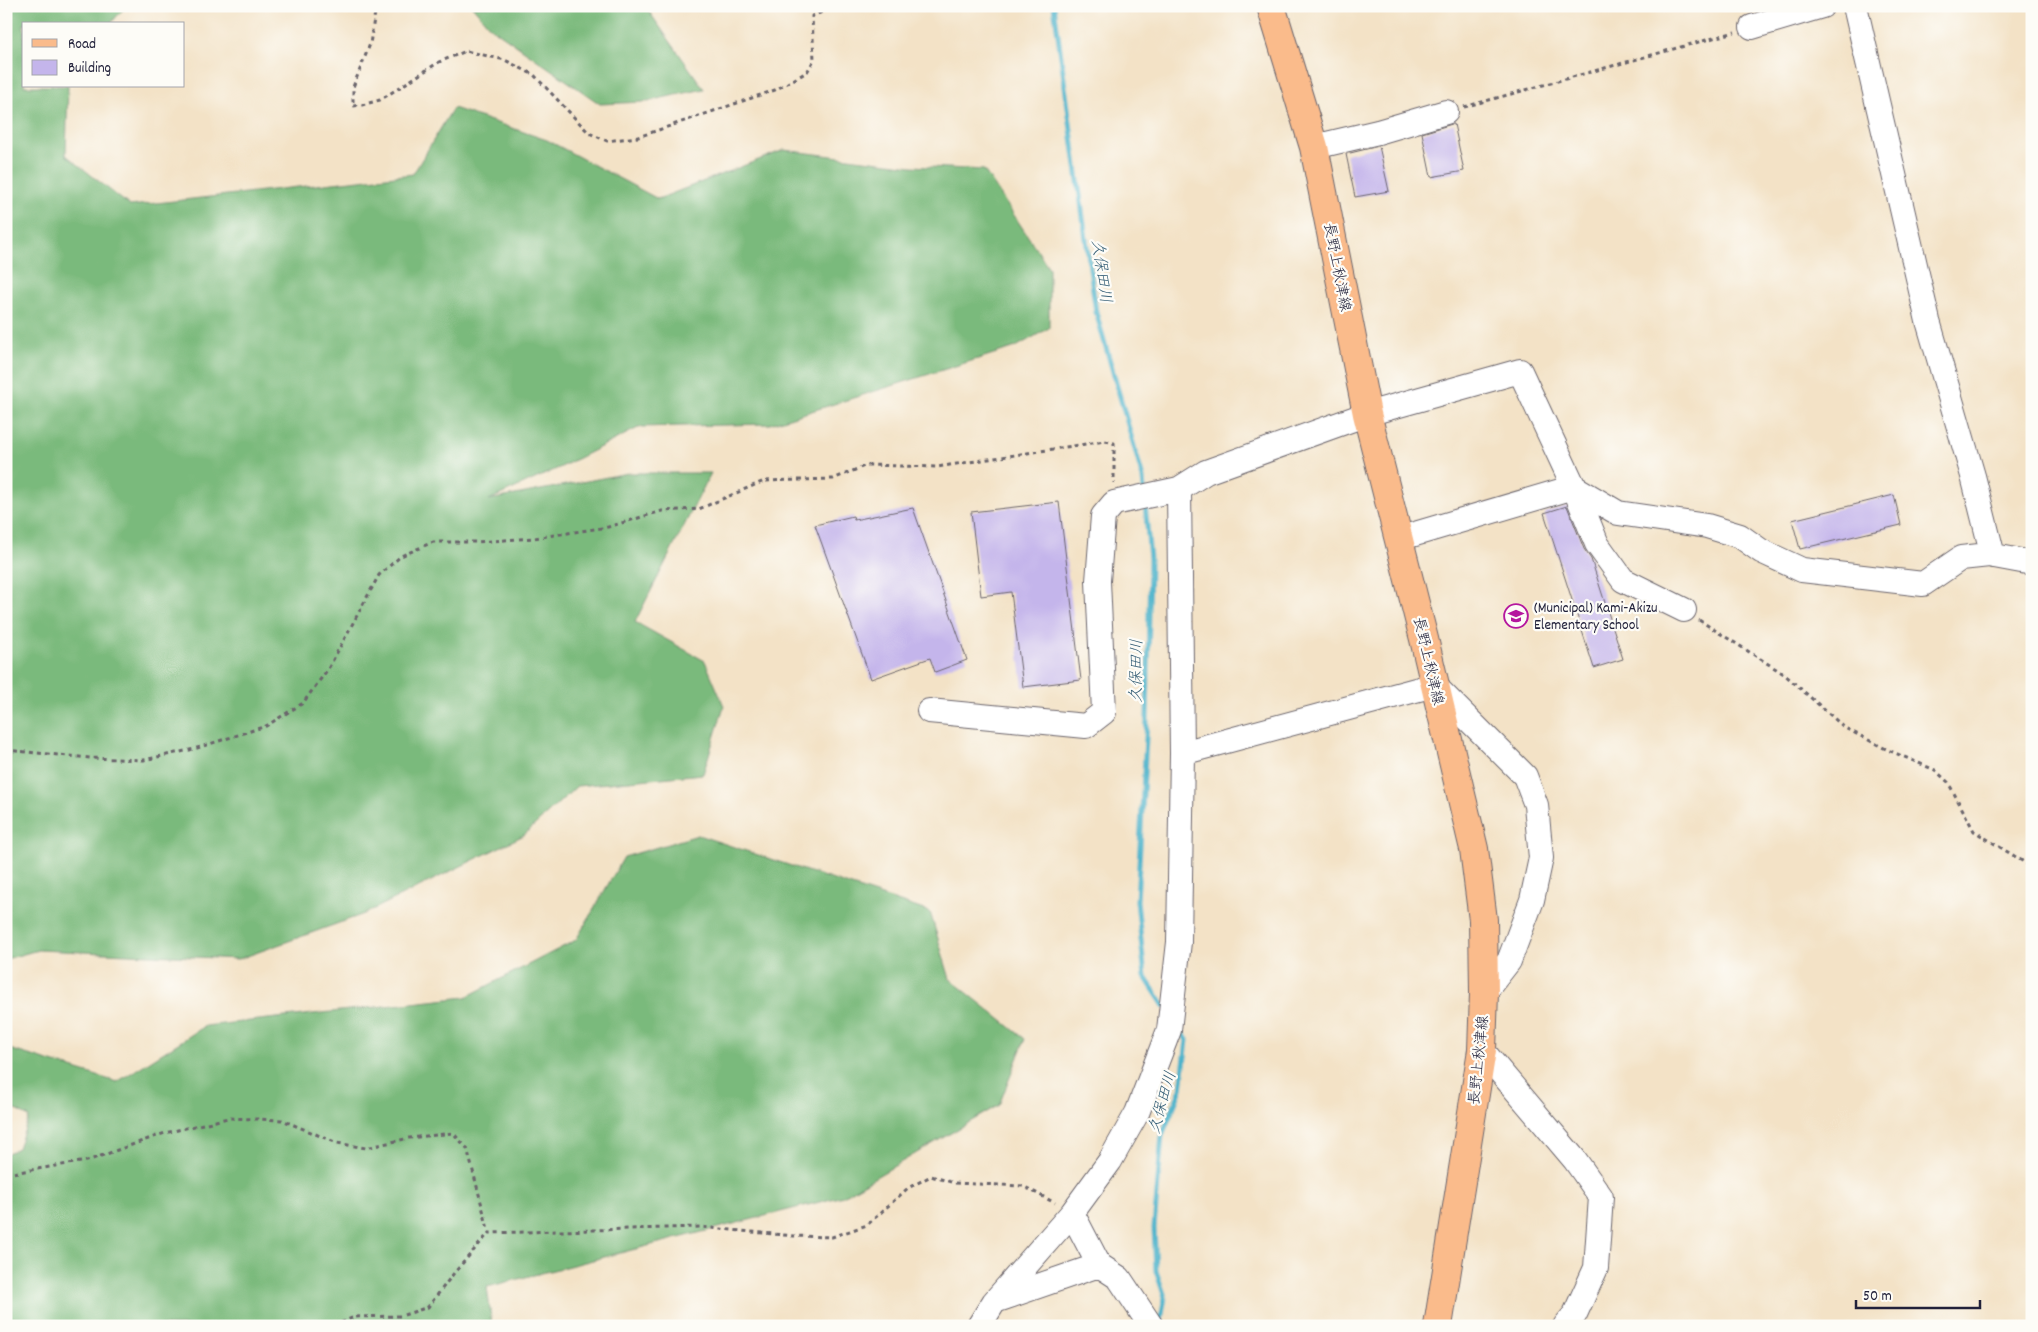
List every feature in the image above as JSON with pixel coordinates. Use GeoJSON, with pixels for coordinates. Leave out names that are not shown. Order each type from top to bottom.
{"type":"FeatureCollection","features":[{"type":"Feature","properties":{"kind":"main road","name":"長野上秋津線"},"geometry":{"type":"LineString","coordinates":[[1271,6],[1314,147],[1367,414],[1474,849],[1483,920],[1484,993],[1482,1050],[1438,1326]]}},
{"type":"Feature","properties":{"kind":"street"},"geometry":{"type":"LineString","coordinates":[[1752,27],[1822,6]]}},
{"type":"Feature","properties":{"kind":"street"},"geometry":{"type":"LineString","coordinates":[[1855,6],[1928,321],[1973,476],[1993,556]]}},
{"type":"Feature","properties":{"kind":"street"},"geometry":{"type":"LineString","coordinates":[[1314,147],[1378,132],[1446,112]]}},
{"type":"Feature","properties":{"kind":"street"},"geometry":{"type":"LineString","coordinates":[[929,711],[1086,726],[1104,712],[1098,582],[1103,516],[1114,503],[1179,489],[1206,472],[1367,414],[1520,371],[1574,487],[1597,544],[1623,580],[1684,610]]}},
{"type":"Feature","properties":{"kind":"street"},"geometry":{"type":"LineString","coordinates":[[1398,539],[1574,487],[1618,512],[1707,526],[1740,536],[1761,550],[1802,570],[1923,584],[1961,558],[1993,556],[2032,563]]}},
{"type":"Feature","properties":{"kind":"street"},"geometry":{"type":"LineString","coordinates":[[979,1326],[994,1302],[1072,1212],[1110,1161],[1137,1113],[1169,1030],[1179,942],[1182,753],[1179,489]]}},
{"type":"Feature","properties":{"kind":"street"},"geometry":{"type":"LineString","coordinates":[[1182,753],[1434,685],[1525,776],[1536,805],[1541,858],[1532,900],[1509,961],[1484,993]]}},
{"type":"Feature","properties":{"kind":"street"},"geometry":{"type":"LineString","coordinates":[[1482,1050],[1575,1160],[1601,1197],[1596,1268],[1575,1314],[1565,1326]]}},
{"type":"Feature","properties":{"kind":"street"},"geometry":{"type":"LineString","coordinates":[[1072,1212],[1099,1265],[1119,1278],[1151,1326]]}},
{"type":"Feature","properties":{"kind":"street"},"geometry":{"type":"LineString","coordinates":[[994,1302],[1099,1265]]}},
{"type":"Feature","properties":{"kind":"path"},"geometry":{"type":"LineString","coordinates":[[376,6],[370,44],[353,86],[353,106],[380,100],[439,62],[466,51],[505,60],[534,75],[589,133],[607,141],[638,137],[775,90],[807,72],[814,60],[812,16],[838,6]]}},
{"type":"Feature","properties":{"kind":"path"},"geometry":{"type":"LineString","coordinates":[[1446,112],[1752,27]]}},
{"type":"Feature","properties":{"kind":"path"},"geometry":{"type":"LineString","coordinates":[[6,750],[90,758],[144,760],[194,749],[266,726],[303,703],[328,669],[379,575],[400,556],[433,542],[476,542],[534,538],[608,527],[662,511],[699,509],[764,481],[833,479],[867,465],[937,468],[1105,441],[1114,443],[1114,503]]}},
{"type":"Feature","properties":{"kind":"path"},"geometry":{"type":"LineString","coordinates":[[1684,610],[1784,674],[1845,728],[1888,750],[1935,770],[1948,782],[1974,830],[2032,867]]}},
{"type":"Feature","properties":{"kind":"path"},"geometry":{"type":"LineString","coordinates":[[6,1174],[87,1161],[165,1133],[228,1118],[282,1120],[337,1143],[366,1148],[409,1138],[453,1133],[467,1148],[489,1233]]}},
{"type":"Feature","properties":{"kind":"path"},"geometry":{"type":"LineString","coordinates":[[334,1326],[354,1317],[401,1316],[428,1307],[454,1273],[489,1233],[700,1227],[794,1236],[832,1237],[867,1225],[908,1188],[931,1176],[954,1183],[1023,1186],[1072,1212]]}},
{"type":"Feature","properties":{"kind":"green space"},"geometry":{"type":"Polygon","coordinates":[[[6,6],[126,6],[112,22],[22,22],[22,88],[68,88],[66,155],[130,206],[413,174],[453,108],[547,140],[658,199],[784,150],[912,166],[984,170],[1049,268],[1049,328],[1016,347],[770,424],[640,427],[561,467],[489,500],[628,473],[711,473],[635,622],[705,661],[724,706],[703,774],[577,786],[524,835],[364,914],[239,959],[38,950],[6,959],[6,6]]]}},
{"type":"Feature","properties":{"kind":"green space"},"geometry":{"type":"Polygon","coordinates":[[[472,6],[645,6],[704,89],[643,102],[600,104],[490,27],[472,6]]]}},
{"type":"Feature","properties":{"kind":"green space"},"geometry":{"type":"Polygon","coordinates":[[[698,835],[930,912],[950,979],[1025,1039],[999,1105],[843,1196],[487,1287],[492,1326],[6,1326],[6,1154],[18,1148],[29,1117],[6,1105],[6,1048],[117,1082],[205,1026],[466,997],[576,940],[624,857],[698,835]]]}},
{"type":"Feature","properties":{"kind":"building"},"geometry":{"type":"Polygon","coordinates":[[[1454,124],[1464,171],[1431,177],[1422,133],[1454,124]]]}},
{"type":"Feature","properties":{"kind":"building"},"geometry":{"type":"Polygon","coordinates":[[[1379,146],[1389,191],[1355,197],[1346,154],[1379,146]]]}},
{"type":"Feature","properties":{"kind":"building"},"geometry":{"type":"Polygon","coordinates":[[[1894,495],[1901,525],[1800,549],[1792,520],[1894,495]]]}},
{"type":"Feature","properties":{"kind":"building"},"geometry":{"type":"Polygon","coordinates":[[[1059,502],[1081,680],[1023,687],[1011,592],[981,596],[971,512],[1059,502]]]}},
{"type":"Feature","properties":{"kind":"building"},"geometry":{"type":"Polygon","coordinates":[[[1567,506],[1584,549],[1591,559],[1623,659],[1594,668],[1544,513],[1567,506]]]}},
{"type":"Feature","properties":{"kind":"building"},"geometry":{"type":"Polygon","coordinates":[[[913,508],[967,660],[935,672],[930,658],[871,679],[815,525],[853,516],[854,520],[913,508]]]}},
{"type":"Feature","properties":{"kind":"waterway","name":"久保田川"},"geometry":{"type":"LineString","coordinates":[[1054,6],[1096,312],[1143,478],[1144,490]]}},
{"type":"Feature","properties":{"kind":"waterway","name":"久保田川"},"geometry":{"type":"LineString","coordinates":[[1145,503],[1150,559],[1147,720],[1137,901],[1145,977],[1164,1006]]}},
{"type":"Feature","properties":{"kind":"waterway","name":"久保田川"},"geometry":{"type":"LineString","coordinates":[[1160,1325],[1165,1297],[1156,1271],[1154,1228],[1162,1135],[1181,1089],[1187,1040],[1178,1027]]}},
{"type":"Feature","properties":{"kind":"place","name":"(Municipal) Kami-Akizu Elementary School"},"geometry":{"type":"Point","coordinates":[1516,616]}}]}
